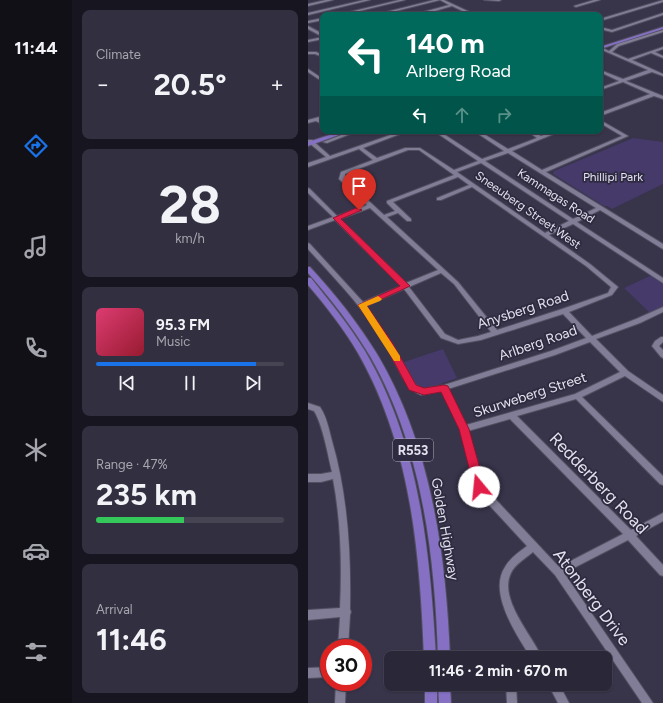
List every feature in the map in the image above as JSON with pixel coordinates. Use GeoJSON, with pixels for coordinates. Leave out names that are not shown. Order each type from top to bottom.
{"type":"FeatureCollection","features":[{"type":"Feature","properties":{"kind":"main road"},"geometry":{"type":"LineString","coordinates":[[603,46],[663,28]]}},
{"type":"Feature","properties":{"kind":"main road"},"geometry":{"type":"LineString","coordinates":[[310,142],[330,134]]}},
{"type":"Feature","properties":{"kind":"main road","name":"Golden Highway"},"geometry":{"type":"LineString","coordinates":[[308,269],[331,294],[372,352],[392,391],[405,424],[419,470],[434,539],[440,587],[444,651]]}},
{"type":"Feature","properties":{"kind":"main road","name":"Golden Highway"},"geometry":{"type":"LineString","coordinates":[[308,280],[347,329],[368,363],[387,403],[400,442],[409,473],[421,536],[428,600],[430,651]]}},
{"type":"Feature","properties":{"kind":"main road"},"geometry":{"type":"LineString","coordinates":[[430,691],[431,703]]}},
{"type":"Feature","properties":{"kind":"main road"},"geometry":{"type":"LineString","coordinates":[[444,691],[444,703]]}},
{"type":"Feature","properties":{"kind":"street"},"geometry":{"type":"LineString","coordinates":[[308,5],[331,0]]}},
{"type":"Feature","properties":{"kind":"street"},"geometry":{"type":"LineString","coordinates":[[308,14],[369,0],[380,5]]}},
{"type":"Feature","properties":{"kind":"street"},"geometry":{"type":"LineString","coordinates":[[351,12],[403,0]]}},
{"type":"Feature","properties":{"kind":"street"},"geometry":{"type":"LineString","coordinates":[[389,12],[439,0],[468,12]]}},
{"type":"Feature","properties":{"kind":"street"},"geometry":{"type":"LineString","coordinates":[[486,0],[499,0]]}},
{"type":"Feature","properties":{"kind":"street"},"geometry":{"type":"LineString","coordinates":[[576,6],[598,0]]}},
{"type":"Feature","properties":{"kind":"street"},"geometry":{"type":"LineString","coordinates":[[603,19],[663,1]]}},
{"type":"Feature","properties":{"kind":"street"},"geometry":{"type":"LineString","coordinates":[[648,2],[653,4]]}},
{"type":"Feature","properties":{"kind":"street"},"geometry":{"type":"LineString","coordinates":[[425,12],[453,5]]}},
{"type":"Feature","properties":{"kind":"street"},"geometry":{"type":"LineString","coordinates":[[432,10],[436,12]]}},
{"type":"Feature","properties":{"kind":"street"},"geometry":{"type":"LineString","coordinates":[[603,29],[612,31],[663,14]]}},
{"type":"Feature","properties":{"kind":"street"},"geometry":{"type":"LineString","coordinates":[[308,22],[320,20]]}},
{"type":"Feature","properties":{"kind":"street"},"geometry":{"type":"LineString","coordinates":[[308,27],[320,35]]}},
{"type":"Feature","properties":{"kind":"street"},"geometry":{"type":"LineString","coordinates":[[610,52],[618,45],[663,28]]}},
{"type":"Feature","properties":{"kind":"street"},"geometry":{"type":"LineString","coordinates":[[314,30],[320,29]]}},
{"type":"Feature","properties":{"kind":"street"},"geometry":{"type":"LineString","coordinates":[[308,42],[320,38]]}},
{"type":"Feature","properties":{"kind":"street"},"geometry":{"type":"LineString","coordinates":[[603,48],[663,74]]}},
{"type":"Feature","properties":{"kind":"street"},"geometry":{"type":"LineString","coordinates":[[628,60],[663,48]]}},
{"type":"Feature","properties":{"kind":"street"},"geometry":{"type":"LineString","coordinates":[[651,52],[663,57]]}},
{"type":"Feature","properties":{"kind":"street"},"geometry":{"type":"LineString","coordinates":[[308,53],[320,55]]}},
{"type":"Feature","properties":{"kind":"street"},"geometry":{"type":"LineString","coordinates":[[308,70],[320,79]]}},
{"type":"Feature","properties":{"kind":"street"},"geometry":{"type":"LineString","coordinates":[[603,88],[652,70]]}},
{"type":"Feature","properties":{"kind":"street"},"geometry":{"type":"LineString","coordinates":[[603,72],[663,98]]}},
{"type":"Feature","properties":{"kind":"street"},"geometry":{"type":"LineString","coordinates":[[603,114],[654,94]]}},
{"type":"Feature","properties":{"kind":"street"},"geometry":{"type":"LineString","coordinates":[[308,122],[320,118]]}},
{"type":"Feature","properties":{"kind":"street"},"geometry":{"type":"LineString","coordinates":[[541,172],[626,136],[603,123]]}},
{"type":"Feature","properties":{"kind":"street"},"geometry":{"type":"LineString","coordinates":[[325,142],[348,134]]}},
{"type":"Feature","properties":{"kind":"street"},"geometry":{"type":"LineString","coordinates":[[308,164],[397,134]]}},
{"type":"Feature","properties":{"kind":"street","name":"Kammagas Road"},"geometry":{"type":"LineString","coordinates":[[441,134],[663,281]]}},
{"type":"Feature","properties":{"kind":"street"},"geometry":{"type":"LineString","coordinates":[[481,134],[663,247]]}},
{"type":"Feature","properties":{"kind":"street"},"geometry":{"type":"LineString","coordinates":[[534,134],[541,138]]}},
{"type":"Feature","properties":{"kind":"street"},"geometry":{"type":"LineString","coordinates":[[409,220],[397,212],[389,202],[482,161],[551,134]]}},
{"type":"Feature","properties":{"kind":"street"},"geometry":{"type":"LineString","coordinates":[[310,142],[329,157]]}},
{"type":"Feature","properties":{"kind":"street"},"geometry":{"type":"LineString","coordinates":[[359,147],[376,160]]}},
{"type":"Feature","properties":{"kind":"street","name":"Sneeuberg Street West"},"geometry":{"type":"LineString","coordinates":[[376,160],[407,149],[418,149],[456,173],[612,283],[615,288],[610,294]]}},
{"type":"Feature","properties":{"kind":"street"},"geometry":{"type":"LineString","coordinates":[[376,160],[346,171],[342,175],[343,181],[456,283],[496,333]]}},
{"type":"Feature","properties":{"kind":"street"},"geometry":{"type":"LineString","coordinates":[[439,199],[473,185]]}},
{"type":"Feature","properties":{"kind":"street"},"geometry":{"type":"LineString","coordinates":[[308,190],[406,286]]}},
{"type":"Feature","properties":{"kind":"street"},"geometry":{"type":"LineString","coordinates":[[308,228],[370,206]]}},
{"type":"Feature","properties":{"kind":"street"},"geometry":{"type":"LineString","coordinates":[[544,235],[601,208]]}},
{"type":"Feature","properties":{"kind":"street"},"geometry":{"type":"LineString","coordinates":[[383,218],[397,212]]}},
{"type":"Feature","properties":{"kind":"street"},"geometry":{"type":"LineString","coordinates":[[308,245],[362,305],[442,270]]}},
{"type":"Feature","properties":{"kind":"street","name":"Anysberg Road"},"geometry":{"type":"LineString","coordinates":[[406,286],[443,336],[451,341],[462,342],[496,333],[564,311],[610,294]]}},
{"type":"Feature","properties":{"kind":"street","name":"Arlberg Road"},"geometry":{"type":"LineString","coordinates":[[362,305],[390,346],[412,386],[419,391],[425,392],[444,388],[553,353],[663,309]]}},
{"type":"Feature","properties":{"kind":"street"},"geometry":{"type":"LineString","coordinates":[[564,311],[625,373],[663,399]]}},
{"type":"Feature","properties":{"kind":"street"},"geometry":{"type":"LineString","coordinates":[[663,339],[655,346],[663,355]]}},
{"type":"Feature","properties":{"kind":"street","name":"Skurweberg Street"},"geometry":{"type":"LineString","coordinates":[[464,429],[577,396],[625,373]]}},
{"type":"Feature","properties":{"kind":"street","name":"Atonberg Drive"},"geometry":{"type":"LineString","coordinates":[[444,388],[464,429],[481,490],[558,572],[648,703]]}},
{"type":"Feature","properties":{"kind":"street"},"geometry":{"type":"LineString","coordinates":[[577,396],[663,481]]}},
{"type":"Feature","properties":{"kind":"street"},"geometry":{"type":"LineString","coordinates":[[308,406],[315,408],[319,413],[328,440],[336,475],[342,517],[346,612],[344,639]]}},
{"type":"Feature","properties":{"kind":"street","name":"Redderberg Road"},"geometry":{"type":"LineString","coordinates":[[512,416],[630,535],[663,572]]}},
{"type":"Feature","properties":{"kind":"street"},"geometry":{"type":"LineString","coordinates":[[308,478],[321,478],[336,475]]}},
{"type":"Feature","properties":{"kind":"street"},"geometry":{"type":"LineString","coordinates":[[558,572],[663,517]]}},
{"type":"Feature","properties":{"kind":"street"},"geometry":{"type":"LineString","coordinates":[[530,651],[507,605],[504,580],[505,574],[510,567],[533,547]]}},
{"type":"Feature","properties":{"kind":"street"},"geometry":{"type":"LineString","coordinates":[[308,615],[346,612]]}},
{"type":"Feature","properties":{"kind":"street"},"geometry":{"type":"LineString","coordinates":[[308,673],[320,672]]}},
{"type":"Feature","properties":{"kind":"street"},"geometry":{"type":"LineString","coordinates":[[340,703],[341,691]]}},
{"type":"Feature","properties":{"kind":"street"},"geometry":{"type":"LineString","coordinates":[[511,691],[512,703]]}},
{"type":"Feature","properties":{"kind":"street"},"geometry":{"type":"LineString","coordinates":[[557,691],[564,703]]}},
{"type":"Feature","properties":{"kind":"green space","name":"Phillipi Park"},"geometry":{"type":"Polygon","coordinates":[[[633,138],[663,142],[663,184],[612,209],[604,206],[553,174],[554,171],[633,138]]]}},
{"type":"Feature","properties":{"kind":"green space"},"geometry":{"type":"Polygon","coordinates":[[[652,275],[663,282],[663,306],[650,313],[624,288],[652,275]]]}},
{"type":"Feature","properties":{"kind":"green space"},"geometry":{"type":"Polygon","coordinates":[[[443,349],[457,378],[429,388],[418,387],[401,363],[443,349]]]}},
{"type":"Feature","properties":{"kind":"slow traffic"},"geometry":{"type":"LineString","coordinates":[[378,299],[362,305],[397,359]]}},
{"type":"Feature","properties":{"kind":"route"},"geometry":{"type":"LineString","coordinates":[[359,210],[337,218],[406,286],[362,305],[390,346],[412,387],[420,392],[444,388],[464,429],[479,487]]}}]}
